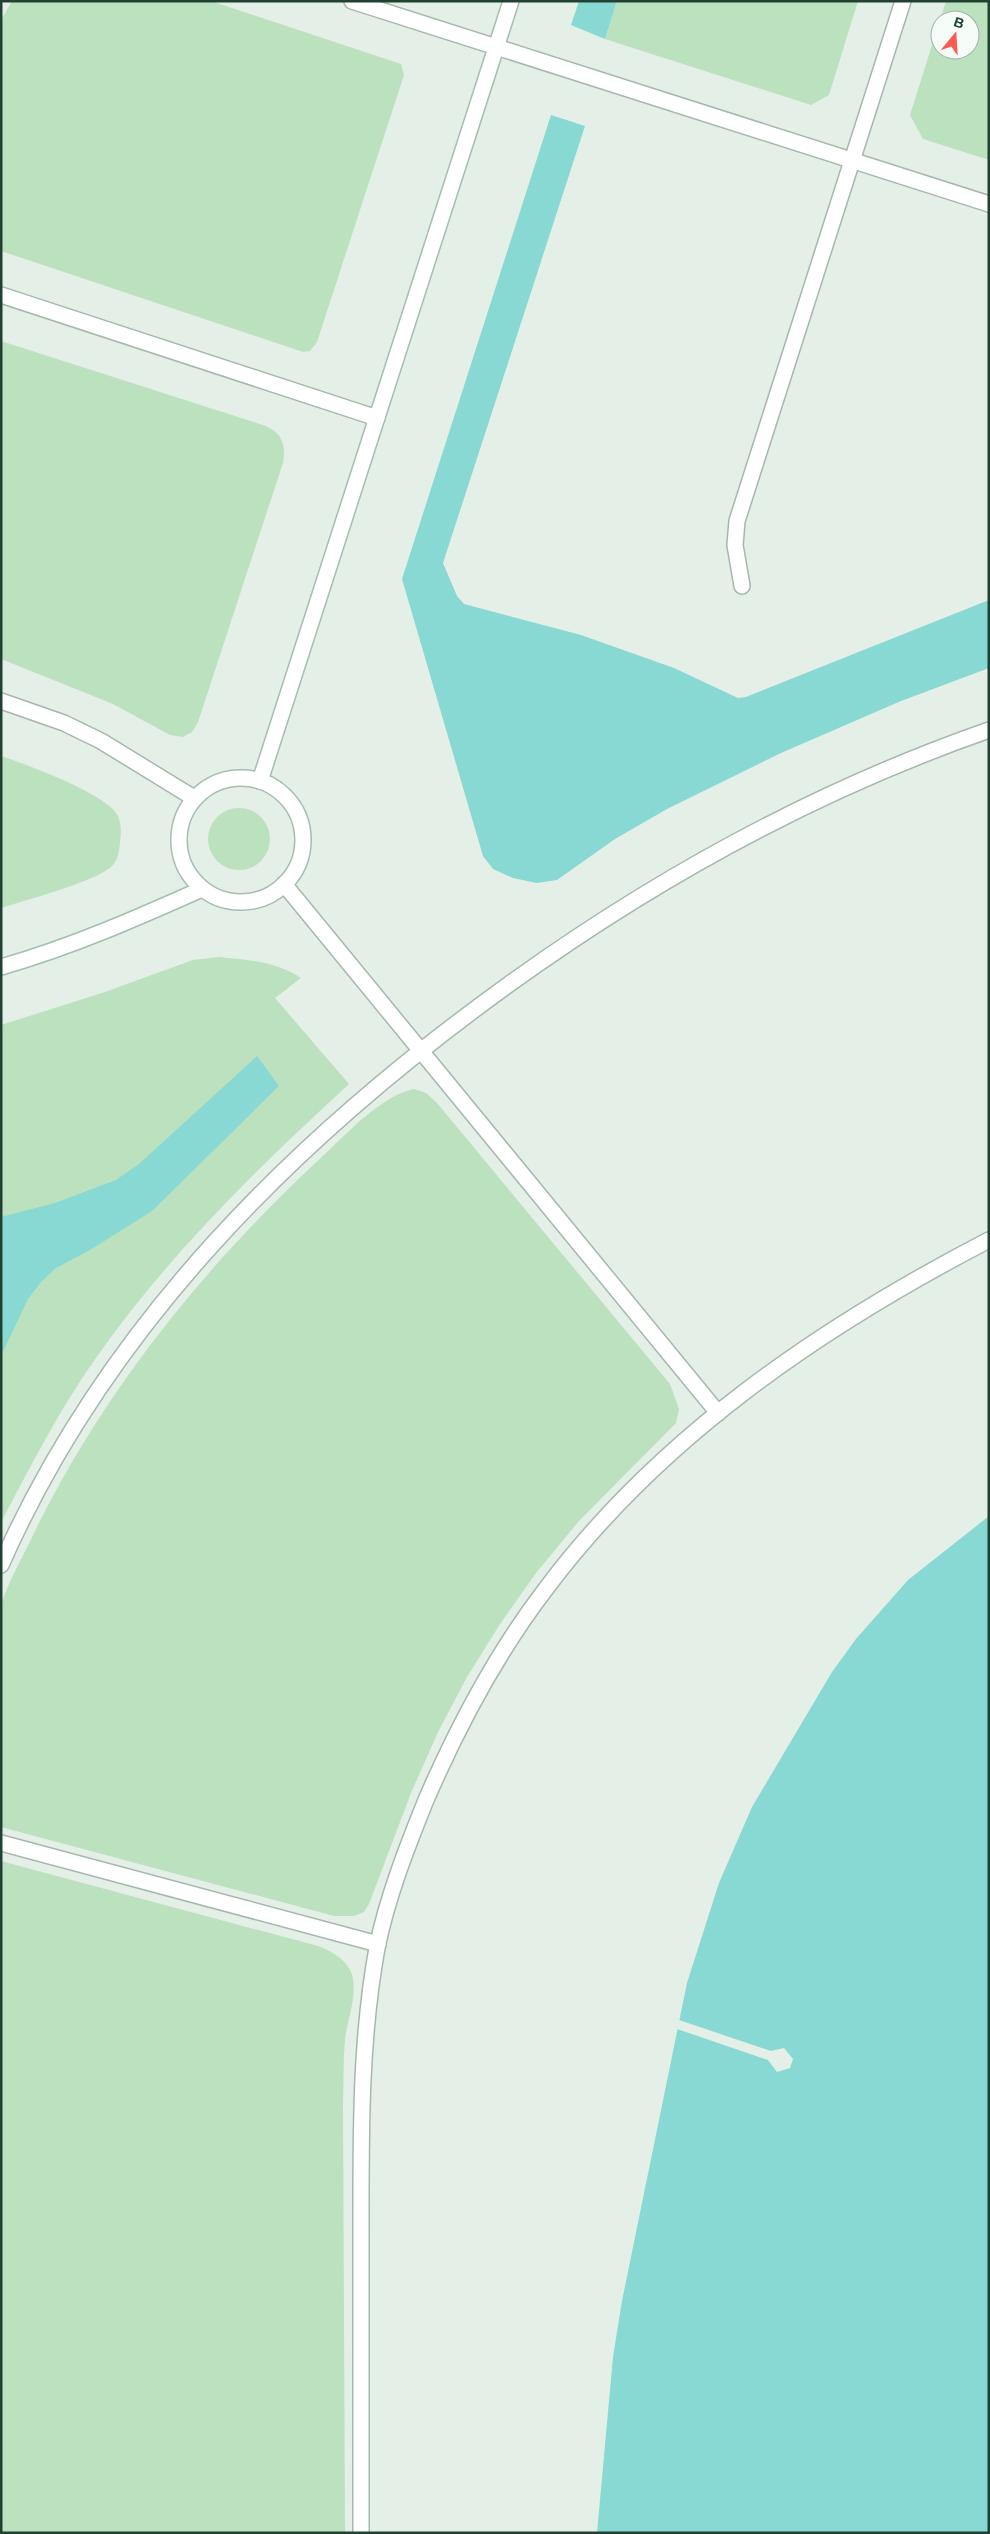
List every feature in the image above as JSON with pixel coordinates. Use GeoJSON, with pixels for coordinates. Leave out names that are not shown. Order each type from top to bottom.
{"type":"FeatureCollection","features":[{"type":"Feature","properties":{"kind":"street"},"geometry":{"type":"LineString","coordinates":[[352,1],[496,49],[989,204]]}},
{"type":"Feature","properties":{"kind":"street"},"geometry":{"type":"LineString","coordinates":[[260,781],[511,1]]}},
{"type":"Feature","properties":{"kind":"street"},"geometry":{"type":"LineString","coordinates":[[742,586],[735,545],[737,521],[903,1]]}},
{"type":"Feature","properties":{"kind":"street"},"geometry":{"type":"LineString","coordinates":[[1,295],[377,418]]}},
{"type":"Feature","properties":{"kind":"street"},"geometry":{"type":"LineString","coordinates":[[1,701],[64,723],[101,741],[194,798]]}},
{"type":"Feature","properties":{"kind":"street"},"geometry":{"type":"LineString","coordinates":[[1,1565],[63,1446],[94,1396],[167,1297],[229,1226],[302,1152],[354,1105],[421,1051],[546,958],[654,888],[804,808],[884,772],[989,730]]}},
{"type":"Feature","properties":{"kind":"street"},"geometry":{"type":"LineString","coordinates":[[239,778],[260,781],[278,790],[291,802],[301,826],[303,842],[300,859],[284,884],[267,896],[250,901],[225,900],[202,888],[186,869],[179,846],[181,820],[194,798],[222,780],[239,778]]}},
{"type":"Feature","properties":{"kind":"street"},"geometry":{"type":"LineString","coordinates":[[284,884],[718,1413]]}},
{"type":"Feature","properties":{"kind":"street"},"geometry":{"type":"LineString","coordinates":[[1,967],[36,957],[121,925],[202,888]]}},
{"type":"Feature","properties":{"kind":"street"},"geometry":{"type":"LineString","coordinates":[[361,2533],[361,2096],[370,1996],[378,1944],[407,1847],[436,1778],[469,1709],[511,1637],[544,1590],[602,1521],[654,1469],[718,1413],[833,1329],[912,1282],[989,1240]]}},
{"type":"Feature","properties":{"kind":"street"},"geometry":{"type":"LineString","coordinates":[[1,1843],[378,1944]]}},
{"type":"Feature","properties":{"kind":"green space"},"geometry":{"type":"Polygon","coordinates":[[[12,1],[211,1],[401,64],[404,75],[317,342],[310,351],[303,352],[1,251],[1,20],[12,1]]]}},
{"type":"Feature","properties":{"kind":"green space"},"geometry":{"type":"Polygon","coordinates":[[[617,1],[858,1],[829,95],[811,105],[605,39],[617,1]]]}},
{"type":"Feature","properties":{"kind":"green space"},"geometry":{"type":"Polygon","coordinates":[[[946,1],[989,1],[989,160],[923,139],[910,115],[930,52],[930,60],[980,60],[980,10],[943,10],[946,1]]]}},
{"type":"Feature","properties":{"kind":"green space"},"geometry":{"type":"Polygon","coordinates":[[[1,341],[266,426],[272,429],[282,441],[284,451],[283,463],[198,722],[192,732],[183,737],[170,735],[113,704],[1,659],[1,341]]]}},
{"type":"Feature","properties":{"kind":"green space"},"geometry":{"type":"Polygon","coordinates":[[[1,756],[28,765],[80,788],[108,805],[116,813],[121,827],[119,853],[111,867],[90,879],[1,908],[1,756]]]}},
{"type":"Feature","properties":{"kind":"green space"},"geometry":{"type":"Polygon","coordinates":[[[239,808],[251,810],[261,817],[268,827],[270,839],[268,851],[261,861],[251,868],[239,870],[227,868],[217,861],[210,851],[208,839],[210,827],[217,817],[227,810],[239,808]]]}},
{"type":"Feature","properties":{"kind":"green space"},"geometry":{"type":"Polygon","coordinates":[[[219,957],[251,960],[272,965],[301,978],[275,998],[349,1084],[275,1153],[205,1225],[138,1301],[68,1400],[1,1522],[1,1025],[102,993],[193,960],[219,957]]]}},
{"type":"Feature","properties":{"kind":"green space"},"geometry":{"type":"Polygon","coordinates":[[[414,1089],[426,1093],[437,1103],[670,1384],[679,1409],[676,1423],[579,1521],[536,1573],[500,1624],[467,1677],[438,1732],[411,1793],[369,1904],[364,1912],[354,1916],[334,1916],[1,1827],[1,1607],[16,1570],[62,1480],[126,1378],[162,1330],[240,1239],[344,1135],[366,1116],[390,1099],[414,1089]]]}},
{"type":"Feature","properties":{"kind":"green space"},"geometry":{"type":"Polygon","coordinates":[[[1,1861],[318,1946],[338,1957],[350,1970],[354,1991],[345,2040],[343,2102],[345,2533],[1,2533],[1,1861]]]}},
{"type":"Feature","properties":{"kind":"water"},"geometry":{"type":"Polygon","coordinates":[[[579,1],[617,1],[605,39],[571,25],[579,1]]]}},
{"type":"Feature","properties":{"kind":"water"},"geometry":{"type":"Polygon","coordinates":[[[551,115],[585,126],[443,563],[457,596],[464,604],[581,635],[674,668],[738,698],[746,697],[989,600],[989,668],[901,701],[781,753],[667,809],[615,839],[557,880],[537,883],[513,878],[493,869],[483,856],[402,579],[551,115]]]}},
{"type":"Feature","properties":{"kind":"water"},"geometry":{"type":"Polygon","coordinates":[[[257,1056],[279,1086],[152,1211],[90,1250],[56,1268],[41,1282],[28,1299],[1,1356],[1,1217],[55,1203],[116,1180],[139,1164],[257,1056]]]}},
{"type":"Feature","properties":{"kind":"water"},"geometry":{"type":"Polygon","coordinates":[[[989,1516],[989,2533],[597,2533],[613,2357],[622,2301],[687,1983],[719,1883],[752,1807],[832,1672],[856,1639],[908,1580],[989,1516]]]}},
{"type":"Feature","properties":{"kind":"pier"},"geometry":{"type":"Polygon","coordinates":[[[679,2020],[771,2051],[784,2048],[793,2059],[790,2068],[777,2072],[768,2060],[677,2029],[679,2020]]]}}]}
